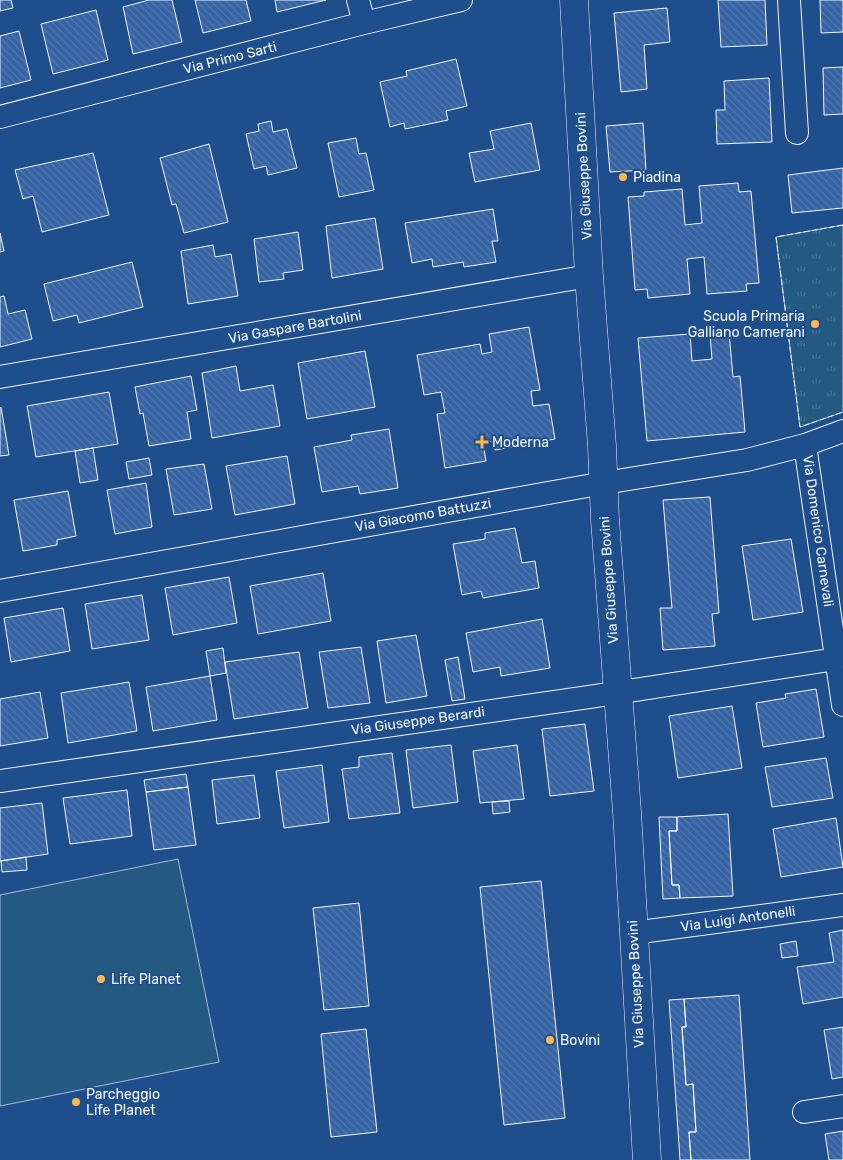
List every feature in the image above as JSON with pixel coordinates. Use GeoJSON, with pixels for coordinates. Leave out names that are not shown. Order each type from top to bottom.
{"type":"FeatureCollection","features":[{"type":"Feature","properties":{"kind":"street"},"geometry":{"type":"LineString","coordinates":[[358,0],[364,24]]}},
{"type":"Feature","properties":{"kind":"street","name":"Via Primo Sarti"},"geometry":{"type":"LineString","coordinates":[[0,117],[461,0]]}},
{"type":"Feature","properties":{"kind":"street","name":"Via Giuseppe Bovini"},"geometry":{"type":"LineString","coordinates":[[574,0],[589,276],[617,693],[627,812],[647,1160]]}},
{"type":"Feature","properties":{"kind":"street"},"geometry":{"type":"LineString","coordinates":[[789,0],[797,133]]}},
{"type":"Feature","properties":{"kind":"street","name":"Via Gaspare Bartolini"},"geometry":{"type":"LineString","coordinates":[[0,377],[589,276]]}},
{"type":"Feature","properties":{"kind":"street","name":"Via Giacomo Battuzzi"},"geometry":{"type":"LineString","coordinates":[[0,591],[604,483],[747,460],[805,445],[843,431]]}},
{"type":"Feature","properties":{"kind":"street","name":"Via Domenico Carnevali"},"geometry":{"type":"LineString","coordinates":[[805,445],[843,705]]}},
{"type":"Feature","properties":{"kind":"street","name":"Via Giuseppe Berardi"},"geometry":{"type":"LineString","coordinates":[[0,781],[617,693],[836,659]]}},
{"type":"Feature","properties":{"kind":"street","name":"Via Luigi Antonelli"},"geometry":{"type":"LineString","coordinates":[[633,933],[843,905]]}},
{"type":"Feature","properties":{"kind":"street"},"geometry":{"type":"LineString","coordinates":[[804,1112],[843,1106]]}},
{"type":"Feature","properties":{"kind":"green space","name":"Scuola Primaria Galliano Camerani"},"geometry":{"type":"Polygon","coordinates":[[[843,225],[843,412],[800,427],[776,237],[843,225]]]}},
{"type":"Feature","properties":{"kind":"green space","name":"Life Planet"},"geometry":{"type":"Polygon","coordinates":[[[178,859],[219,1062],[0,1106],[0,895],[178,859]]]}},
{"type":"Feature","properties":{"kind":"building"},"geometry":{"type":"Polygon","coordinates":[[[0,0],[11,0],[13,8],[0,11],[0,0]]]}},
{"type":"Feature","properties":{"kind":"building"},"geometry":{"type":"Polygon","coordinates":[[[149,0],[172,0],[182,42],[133,54],[123,7],[149,0]]]}},
{"type":"Feature","properties":{"kind":"building"},"geometry":{"type":"Polygon","coordinates":[[[195,0],[246,0],[251,21],[203,33],[195,0]]]}},
{"type":"Feature","properties":{"kind":"building"},"geometry":{"type":"Polygon","coordinates":[[[275,0],[326,0],[277,12],[275,0]]]}},
{"type":"Feature","properties":{"kind":"building"},"geometry":{"type":"Polygon","coordinates":[[[718,0],[765,0],[767,45],[721,47],[718,0]]]}},
{"type":"Feature","properties":{"kind":"building"},"geometry":{"type":"Polygon","coordinates":[[[820,0],[843,0],[843,32],[821,33],[820,0]]]}},
{"type":"Feature","properties":{"kind":"building"},"geometry":{"type":"Polygon","coordinates":[[[667,8],[670,42],[644,45],[647,89],[621,92],[614,13],[667,8]]]}},
{"type":"Feature","properties":{"kind":"building"},"geometry":{"type":"Polygon","coordinates":[[[96,10],[108,60],[53,74],[41,24],[96,10]]]}},
{"type":"Feature","properties":{"kind":"building"},"geometry":{"type":"Polygon","coordinates":[[[19,31],[31,80],[0,88],[0,36],[19,31]]]}},
{"type":"Feature","properties":{"kind":"building"},"geometry":{"type":"Polygon","coordinates":[[[456,59],[467,106],[446,111],[448,120],[405,129],[404,123],[390,127],[380,82],[407,76],[406,71],[456,59]]]}},
{"type":"Feature","properties":{"kind":"building"},"geometry":{"type":"Polygon","coordinates":[[[843,67],[843,114],[824,115],[823,68],[843,67]]]}},
{"type":"Feature","properties":{"kind":"building"},"geometry":{"type":"Polygon","coordinates":[[[769,78],[772,142],[717,144],[716,110],[725,110],[724,81],[769,78]]]}},
{"type":"Feature","properties":{"kind":"building"},"geometry":{"type":"Polygon","coordinates":[[[271,121],[273,132],[287,129],[297,168],[268,175],[266,166],[254,169],[246,134],[259,131],[258,124],[271,121]]]}},
{"type":"Feature","properties":{"kind":"building"},"geometry":{"type":"Polygon","coordinates":[[[531,123],[540,170],[475,182],[469,153],[494,149],[490,131],[531,123]]]}},
{"type":"Feature","properties":{"kind":"building"},"geometry":{"type":"Polygon","coordinates":[[[643,123],[646,170],[610,172],[606,126],[643,123]]]}},
{"type":"Feature","properties":{"kind":"building"},"geometry":{"type":"Polygon","coordinates":[[[356,138],[359,154],[366,153],[374,190],[339,197],[328,143],[356,138]]]}},
{"type":"Feature","properties":{"kind":"building"},"geometry":{"type":"Polygon","coordinates":[[[209,144],[228,222],[184,233],[176,204],[172,205],[160,158],[209,144]]]}},
{"type":"Feature","properties":{"kind":"building"},"geometry":{"type":"Polygon","coordinates":[[[93,153],[109,215],[42,232],[33,196],[23,199],[15,170],[93,153]]]}},
{"type":"Feature","properties":{"kind":"building"},"geometry":{"type":"Polygon","coordinates":[[[843,168],[843,208],[792,213],[788,175],[843,168]]]}},
{"type":"Feature","properties":{"kind":"building"},"geometry":{"type":"Polygon","coordinates":[[[738,183],[739,192],[751,191],[759,283],[746,284],[747,291],[707,294],[704,257],[687,259],[690,294],[648,298],[647,289],[635,290],[628,197],[644,196],[644,192],[682,189],[685,225],[702,223],[699,186],[738,183]]]}},
{"type":"Feature","properties":{"kind":"building"},"geometry":{"type":"Polygon","coordinates":[[[493,209],[498,241],[492,241],[496,262],[464,267],[463,262],[433,267],[432,259],[412,263],[405,223],[493,209]]]}},
{"type":"Feature","properties":{"kind":"building"},"geometry":{"type":"Polygon","coordinates":[[[375,218],[383,269],[332,278],[326,226],[375,218]]]}},
{"type":"Feature","properties":{"kind":"building"},"geometry":{"type":"Polygon","coordinates":[[[298,232],[303,270],[283,273],[284,279],[259,282],[254,239],[298,232]]]}},
{"type":"Feature","properties":{"kind":"building"},"geometry":{"type":"Polygon","coordinates":[[[0,233],[4,251],[0,252],[0,233]]]}},
{"type":"Feature","properties":{"kind":"building"},"geometry":{"type":"Polygon","coordinates":[[[213,245],[215,257],[231,254],[238,296],[188,304],[181,251],[213,245]]]}},
{"type":"Feature","properties":{"kind":"building"},"geometry":{"type":"Polygon","coordinates":[[[132,262],[143,307],[79,323],[77,315],[53,321],[44,284],[132,262]]]}},
{"type":"Feature","properties":{"kind":"building"},"geometry":{"type":"Polygon","coordinates":[[[4,296],[8,314],[25,310],[32,339],[0,347],[0,297],[4,296]]]}},
{"type":"Feature","properties":{"kind":"building"},"geometry":{"type":"Polygon","coordinates":[[[529,327],[540,390],[531,391],[533,406],[549,404],[555,439],[495,450],[493,441],[483,443],[486,461],[445,468],[437,414],[445,413],[441,392],[424,395],[417,355],[480,344],[482,354],[492,352],[489,334],[529,327]]]}},
{"type":"Feature","properties":{"kind":"building"},"geometry":{"type":"Polygon","coordinates":[[[729,332],[733,377],[740,376],[745,432],[647,441],[638,338],[690,334],[692,361],[712,359],[710,334],[729,332]]]}},
{"type":"Feature","properties":{"kind":"building"},"geometry":{"type":"Polygon","coordinates":[[[365,351],[375,407],[307,419],[298,363],[365,351]]]}},
{"type":"Feature","properties":{"kind":"building"},"geometry":{"type":"Polygon","coordinates":[[[236,366],[240,391],[273,385],[280,426],[212,438],[202,373],[236,366]]]}},
{"type":"Feature","properties":{"kind":"building"},"geometry":{"type":"Polygon","coordinates":[[[191,376],[197,410],[187,412],[191,439],[149,446],[143,413],[140,414],[135,387],[191,376]]]}},
{"type":"Feature","properties":{"kind":"building"},"geometry":{"type":"Polygon","coordinates":[[[109,392],[118,444],[36,457],[27,406],[109,392]]]}},
{"type":"Feature","properties":{"kind":"building"},"geometry":{"type":"Polygon","coordinates":[[[0,408],[9,455],[0,456],[0,408]]]}},
{"type":"Feature","properties":{"kind":"building"},"geometry":{"type":"Polygon","coordinates":[[[389,429],[398,488],[360,494],[358,486],[322,492],[314,447],[352,440],[351,435],[389,429]]]}},
{"type":"Feature","properties":{"kind":"building"},"geometry":{"type":"Polygon","coordinates":[[[93,448],[98,480],[80,483],[75,451],[93,448]]]}},
{"type":"Feature","properties":{"kind":"building"},"geometry":{"type":"Polygon","coordinates":[[[287,456],[295,504],[235,515],[226,466],[287,456]]]}},
{"type":"Feature","properties":{"kind":"building"},"geometry":{"type":"Polygon","coordinates":[[[149,458],[152,475],[129,479],[126,462],[149,458]]]}},
{"type":"Feature","properties":{"kind":"building"},"geometry":{"type":"Polygon","coordinates":[[[204,464],[212,509],[174,515],[166,469],[204,464]]]}},
{"type":"Feature","properties":{"kind":"building"},"geometry":{"type":"Polygon","coordinates":[[[146,483],[152,527],[115,534],[107,490],[146,483]]]}},
{"type":"Feature","properties":{"kind":"building"},"geometry":{"type":"Polygon","coordinates":[[[68,491],[76,536],[57,540],[57,545],[23,551],[14,500],[68,491]]]}},
{"type":"Feature","properties":{"kind":"building"},"geometry":{"type":"Polygon","coordinates":[[[710,497],[719,613],[712,614],[715,646],[663,650],[660,608],[672,608],[663,500],[710,497]]]}},
{"type":"Feature","properties":{"kind":"building"},"geometry":{"type":"Polygon","coordinates":[[[515,528],[522,563],[535,561],[539,588],[483,598],[481,591],[462,595],[453,544],[485,539],[485,533],[515,528]]]}},
{"type":"Feature","properties":{"kind":"building"},"geometry":{"type":"Polygon","coordinates":[[[791,539],[803,612],[753,620],[742,546],[791,539]]]}},
{"type":"Feature","properties":{"kind":"building"},"geometry":{"type":"Polygon","coordinates":[[[323,573],[331,621],[258,634],[250,586],[323,573]]]}},
{"type":"Feature","properties":{"kind":"building"},"geometry":{"type":"Polygon","coordinates":[[[229,577],[237,623],[173,635],[165,588],[229,577]]]}},
{"type":"Feature","properties":{"kind":"building"},"geometry":{"type":"Polygon","coordinates":[[[142,595],[149,640],[92,649],[85,604],[142,595]]]}},
{"type":"Feature","properties":{"kind":"building"},"geometry":{"type":"Polygon","coordinates":[[[63,608],[70,651],[11,662],[4,618],[63,608]]]}},
{"type":"Feature","properties":{"kind":"building"},"geometry":{"type":"Polygon","coordinates":[[[542,619],[550,668],[501,676],[500,667],[473,672],[466,633],[542,619]]]}},
{"type":"Feature","properties":{"kind":"building"},"geometry":{"type":"Polygon","coordinates":[[[416,635],[427,696],[386,703],[377,641],[416,635]]]}},
{"type":"Feature","properties":{"kind":"building"},"geometry":{"type":"Polygon","coordinates":[[[361,647],[370,703],[328,708],[319,652],[361,647]]]}},
{"type":"Feature","properties":{"kind":"building"},"geometry":{"type":"Polygon","coordinates":[[[223,648],[226,673],[210,676],[206,651],[223,648]]]}},
{"type":"Feature","properties":{"kind":"building"},"geometry":{"type":"Polygon","coordinates":[[[299,652],[308,708],[234,719],[225,662],[299,652]]]}},
{"type":"Feature","properties":{"kind":"building"},"geometry":{"type":"Polygon","coordinates":[[[458,657],[465,699],[452,701],[445,660],[458,657]]]}},
{"type":"Feature","properties":{"kind":"building"},"geometry":{"type":"Polygon","coordinates":[[[210,676],[217,720],[153,731],[146,687],[210,676]]]}},
{"type":"Feature","properties":{"kind":"building"},"geometry":{"type":"Polygon","coordinates":[[[129,682],[137,731],[68,743],[61,693],[129,682]]]}},
{"type":"Feature","properties":{"kind":"building"},"geometry":{"type":"Polygon","coordinates":[[[816,689],[824,737],[763,747],[756,703],[786,698],[785,694],[816,689]]]}},
{"type":"Feature","properties":{"kind":"building"},"geometry":{"type":"Polygon","coordinates":[[[40,692],[48,738],[0,746],[0,699],[40,692]]]}},
{"type":"Feature","properties":{"kind":"building"},"geometry":{"type":"Polygon","coordinates":[[[732,706],[742,768],[678,778],[669,716],[732,706]]]}},
{"type":"Feature","properties":{"kind":"building"},"geometry":{"type":"Polygon","coordinates":[[[585,724],[594,791],[550,796],[542,729],[585,724]]]}},
{"type":"Feature","properties":{"kind":"building"},"geometry":{"type":"Polygon","coordinates":[[[451,745],[458,802],[413,808],[406,750],[451,745]]]}},
{"type":"Feature","properties":{"kind":"building"},"geometry":{"type":"Polygon","coordinates":[[[517,745],[524,799],[480,803],[473,751],[517,745]]]}},
{"type":"Feature","properties":{"kind":"building"},"geometry":{"type":"Polygon","coordinates":[[[392,753],[400,813],[349,819],[342,769],[359,767],[359,757],[392,753]]]}},
{"type":"Feature","properties":{"kind":"building"},"geometry":{"type":"Polygon","coordinates":[[[826,758],[833,798],[772,807],[765,767],[826,758]]]}},
{"type":"Feature","properties":{"kind":"building"},"geometry":{"type":"Polygon","coordinates":[[[322,765],[329,822],[284,828],[276,771],[322,765]]]}},
{"type":"Feature","properties":{"kind":"building"},"geometry":{"type":"Polygon","coordinates":[[[186,774],[188,787],[146,792],[144,780],[186,774]]]}},
{"type":"Feature","properties":{"kind":"building"},"geometry":{"type":"Polygon","coordinates":[[[254,775],[260,818],[217,824],[212,780],[254,775]]]}},
{"type":"Feature","properties":{"kind":"building"},"geometry":{"type":"Polygon","coordinates":[[[188,787],[196,845],[154,850],[146,792],[188,787]]]}},
{"type":"Feature","properties":{"kind":"building"},"geometry":{"type":"Polygon","coordinates":[[[127,790],[132,836],[70,844],[63,798],[127,790]]]}},
{"type":"Feature","properties":{"kind":"building"},"geometry":{"type":"Polygon","coordinates":[[[509,801],[510,812],[493,814],[492,802],[509,801]]]}},
{"type":"Feature","properties":{"kind":"building"},"geometry":{"type":"Polygon","coordinates":[[[42,803],[48,854],[0,861],[0,808],[42,803]]]}},
{"type":"Feature","properties":{"kind":"building"},"geometry":{"type":"Polygon","coordinates":[[[728,814],[733,896],[680,898],[679,885],[672,885],[669,831],[677,831],[677,817],[728,814]]]}},
{"type":"Feature","properties":{"kind":"building"},"geometry":{"type":"Polygon","coordinates":[[[659,817],[677,817],[677,831],[669,831],[672,885],[679,885],[680,898],[663,899],[659,817]]]}},
{"type":"Feature","properties":{"kind":"building"},"geometry":{"type":"Polygon","coordinates":[[[836,818],[843,867],[781,877],[773,829],[836,818]]]}},
{"type":"Feature","properties":{"kind":"building"},"geometry":{"type":"Polygon","coordinates":[[[26,857],[27,870],[2,872],[1,861],[26,857]]]}},
{"type":"Feature","properties":{"kind":"building"},"geometry":{"type":"Polygon","coordinates":[[[541,881],[565,1118],[504,1125],[480,887],[541,881]]]}},
{"type":"Feature","properties":{"kind":"building"},"geometry":{"type":"Polygon","coordinates":[[[359,903],[369,1006],[324,1010],[313,908],[359,903]]]}},
{"type":"Feature","properties":{"kind":"building"},"geometry":{"type":"Polygon","coordinates":[[[843,930],[843,997],[803,1004],[797,967],[834,962],[829,933],[843,930]]]}},
{"type":"Feature","properties":{"kind":"building"},"geometry":{"type":"Polygon","coordinates":[[[796,941],[798,956],[782,958],[780,944],[796,941]]]}},
{"type":"Feature","properties":{"kind":"building"},"geometry":{"type":"Polygon","coordinates":[[[739,995],[750,1160],[691,1160],[689,1132],[696,1132],[693,1084],[686,1085],[682,1027],[686,1027],[684,999],[739,995]]]}},
{"type":"Feature","properties":{"kind":"building"},"geometry":{"type":"Polygon","coordinates":[[[684,999],[686,1027],[682,1027],[686,1085],[693,1084],[696,1132],[689,1132],[691,1160],[680,1160],[669,1000],[684,999]]]}},
{"type":"Feature","properties":{"kind":"building"},"geometry":{"type":"Polygon","coordinates":[[[843,1027],[843,1077],[832,1079],[824,1030],[843,1027]]]}},
{"type":"Feature","properties":{"kind":"building"},"geometry":{"type":"Polygon","coordinates":[[[366,1029],[377,1132],[331,1137],[321,1034],[366,1029]]]}},
{"type":"Feature","properties":{"kind":"building"},"geometry":{"type":"Polygon","coordinates":[[[843,1131],[843,1160],[829,1160],[825,1134],[843,1131]]]}},
{"type":"Feature","properties":{"kind":"fence"},"geometry":{"type":"LineString","coordinates":[[843,225],[776,237],[800,427],[843,412]]}},
{"type":"Feature","properties":{"kind":"place","name":"Piadina"},"geometry":{"type":"Point","coordinates":[623,177]}},
{"type":"Feature","properties":{"kind":"place","name":"Scuola Primaria Galliano Camerani"},"geometry":{"type":"Point","coordinates":[815,324]}},
{"type":"Feature","properties":{"kind":"place","name":"Moderna"},"geometry":{"type":"Point","coordinates":[482,442]}},
{"type":"Feature","properties":{"kind":"place","name":"Life Planet"},"geometry":{"type":"Point","coordinates":[101,979]}},
{"type":"Feature","properties":{"kind":"place","name":"Bovini"},"geometry":{"type":"Point","coordinates":[550,1040]}},
{"type":"Feature","properties":{"kind":"place","name":"Parcheggio Life Planet"},"geometry":{"type":"Point","coordinates":[76,1102]}}]}
